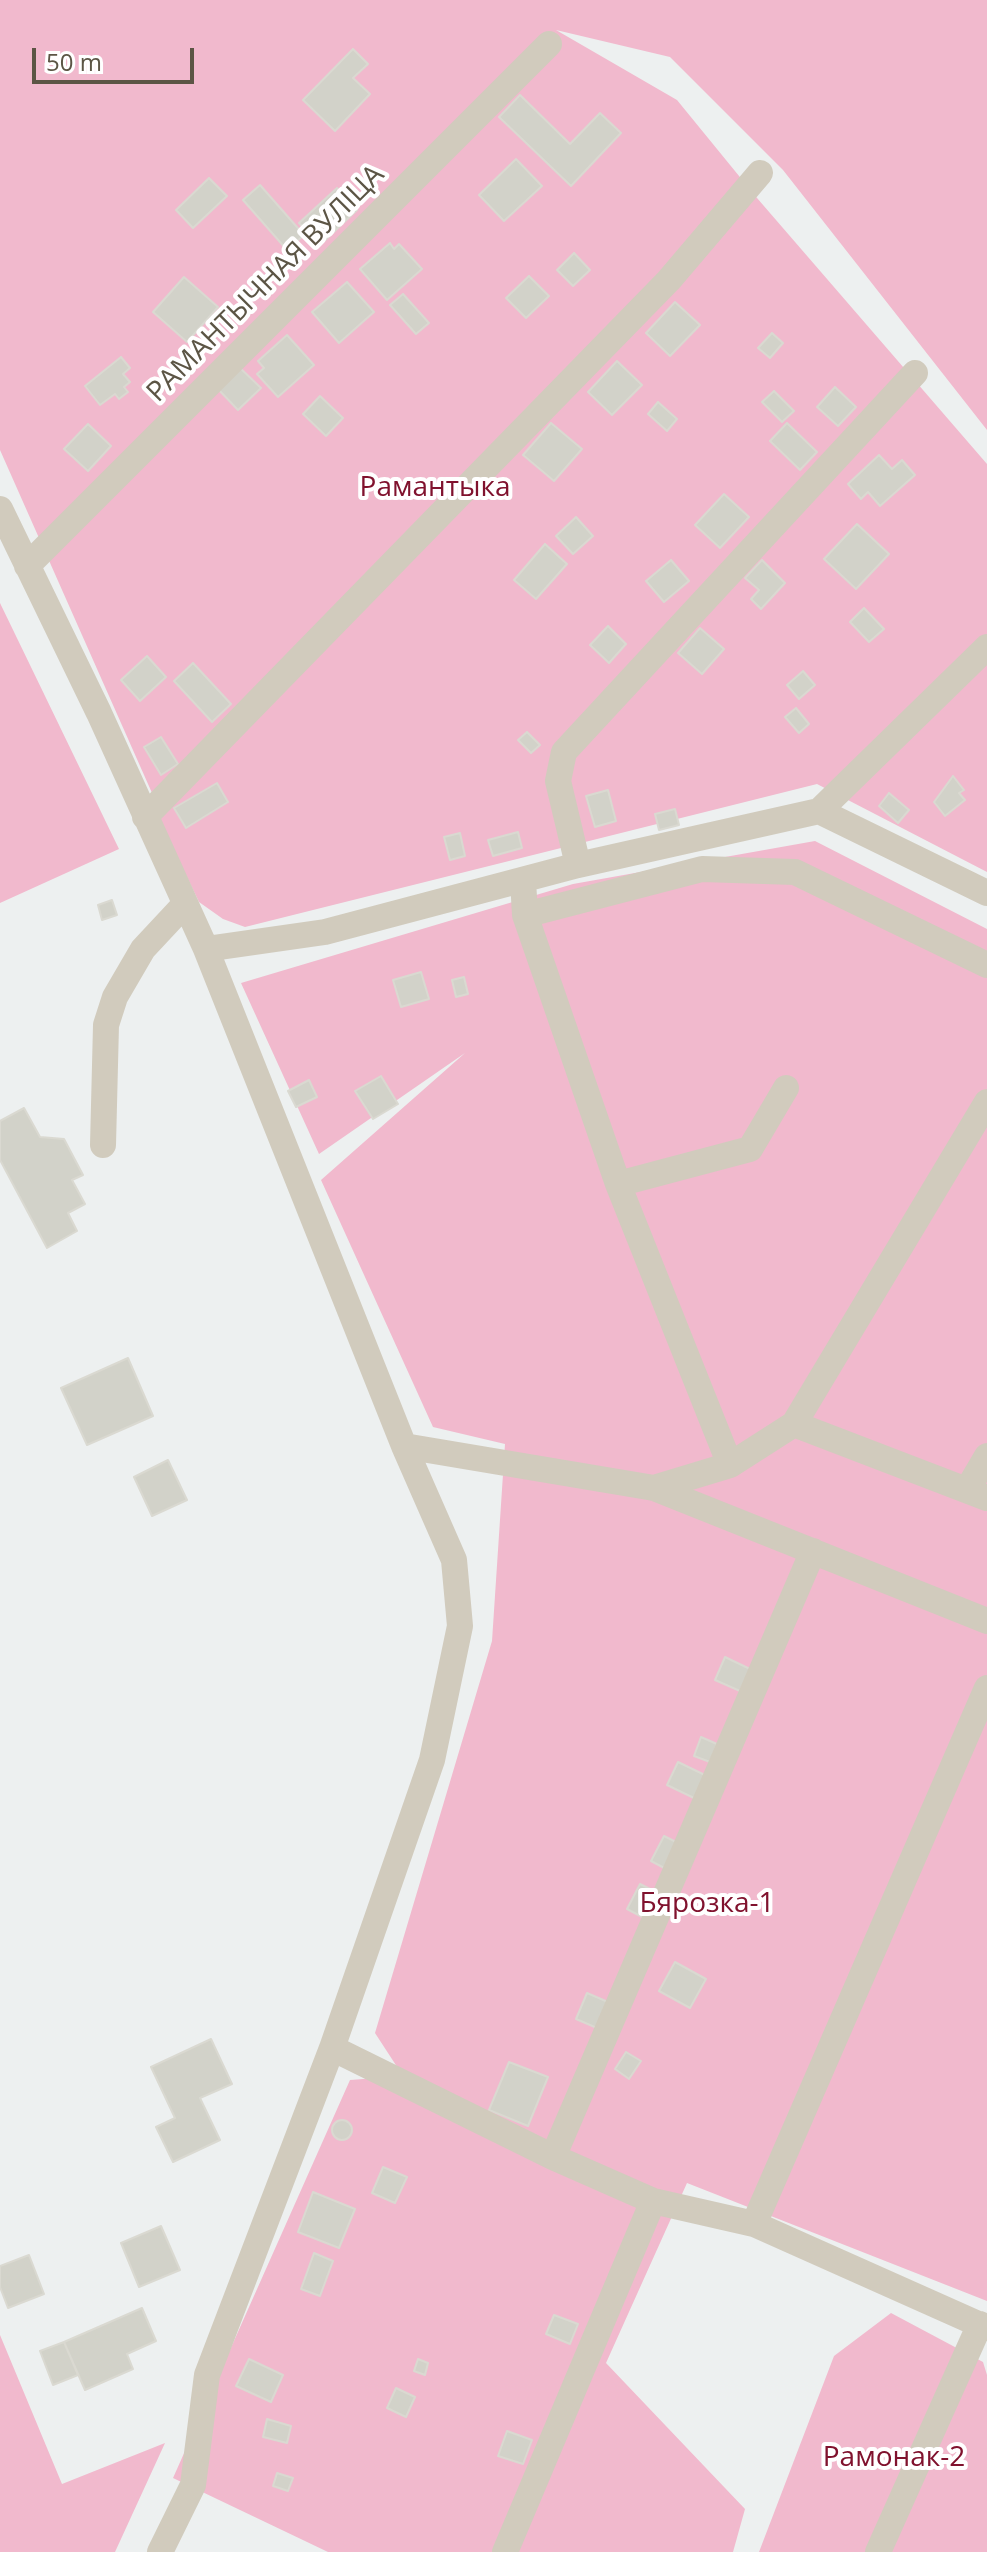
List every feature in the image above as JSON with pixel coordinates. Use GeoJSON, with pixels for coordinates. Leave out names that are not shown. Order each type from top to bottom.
{"type":"FeatureCollection","features":[{"type":"Feature","properties":{"kind":"street","name":"РАМАНТЫЧНАЯ ВУЛІЦА"},"geometry":{"type":"LineString","coordinates":[[27,566],[549,44]]}},
{"type":"Feature","properties":{"kind":"street"},"geometry":{"type":"LineString","coordinates":[[145,817],[669,280],[760,173]]}},
{"type":"Feature","properties":{"kind":"street"},"geometry":{"type":"LineString","coordinates":[[578,865],[558,781],[564,752],[915,373]]}},
{"type":"Feature","properties":{"kind":"street"},"geometry":{"type":"LineString","coordinates":[[0,509],[206,949],[404,1446],[454,1560],[460,1626],[432,1760],[332,2048],[207,2375],[193,2485],[160,2552]]}},
{"type":"Feature","properties":{"kind":"street"},"geometry":{"type":"LineString","coordinates":[[206,949],[325,932],[578,865],[819,811],[987,647]]}},
{"type":"Feature","properties":{"kind":"street"},"geometry":{"type":"LineString","coordinates":[[819,811],[987,893]]}},
{"type":"Feature","properties":{"kind":"street"},"geometry":{"type":"LineString","coordinates":[[525,915],[702,869],[795,872],[987,965]]}},
{"type":"Feature","properties":{"kind":"street"},"geometry":{"type":"LineString","coordinates":[[523,880],[525,915],[618,1184],[730,1465]]}},
{"type":"Feature","properties":{"kind":"street"},"geometry":{"type":"LineString","coordinates":[[103,1145],[106,1025],[115,997],[143,949],[185,904]]}},
{"type":"Feature","properties":{"kind":"street"},"geometry":{"type":"LineString","coordinates":[[618,1184],[750,1149],[786,1088]]}},
{"type":"Feature","properties":{"kind":"street"},"geometry":{"type":"LineString","coordinates":[[654,1488],[730,1465],[794,1424],[987,1102]]}},
{"type":"Feature","properties":{"kind":"street"},"geometry":{"type":"LineString","coordinates":[[794,1424],[977,1494],[987,1456]]}},
{"type":"Feature","properties":{"kind":"street"},"geometry":{"type":"LineString","coordinates":[[404,1446],[654,1488],[987,1621]]}},
{"type":"Feature","properties":{"kind":"street"},"geometry":{"type":"LineString","coordinates":[[553,2157],[813,1551]]}},
{"type":"Feature","properties":{"kind":"street"},"geometry":{"type":"LineString","coordinates":[[754,2224],[987,1688]]}},
{"type":"Feature","properties":{"kind":"street"},"geometry":{"type":"LineString","coordinates":[[332,2048],[553,2157],[653,2201],[754,2224],[984,2326],[878,2552]]}},
{"type":"Feature","properties":{"kind":"street"},"geometry":{"type":"LineString","coordinates":[[505,2552],[653,2201]]}},
{"type":"Feature","properties":{"kind":"green space","name":"Рамантыка"},"geometry":{"type":"Polygon","coordinates":[[[0,0],[987,0],[987,430],[783,170],[670,57],[556,30],[677,100],[757,198],[987,464],[987,872],[817,784],[245,927],[223,919],[199,902],[155,811],[152,793],[0,450],[0,0]]]}},
{"type":"Feature","properties":{"kind":"green space"},"geometry":{"type":"Polygon","coordinates":[[[0,603],[119,849],[0,903],[0,603]]]}},
{"type":"Feature","properties":{"kind":"green space","name":"Бярозка-1"},"geometry":{"type":"Polygon","coordinates":[[[815,841],[987,929],[987,2301],[687,2183],[606,2363],[745,2509],[733,2552],[328,2552],[173,2478],[350,2080],[403,2076],[375,2033],[492,1641],[505,1444],[433,1427],[321,1180],[465,1053],[319,1154],[241,983],[573,884],[815,841]]]}},
{"type":"Feature","properties":{"kind":"green space","name":"Рамонак-2"},"geometry":{"type":"Polygon","coordinates":[[[891,2313],[983,2362],[987,2375],[987,2552],[759,2552],[834,2356],[891,2313]]]}},
{"type":"Feature","properties":{"kind":"green space"},"geometry":{"type":"Polygon","coordinates":[[[0,2335],[62,2484],[165,2443],[115,2552],[0,2552],[0,2335]]]}},
{"type":"Feature","properties":{"kind":"building"},"geometry":{"type":"Polygon","coordinates":[[[353,49],[368,64],[353,78],[370,94],[335,131],[303,100],[353,49]]]}},
{"type":"Feature","properties":{"kind":"building"},"geometry":{"type":"Polygon","coordinates":[[[520,95],[570,144],[600,113],[621,133],[571,186],[499,117],[520,95]]]}},
{"type":"Feature","properties":{"kind":"building"},"geometry":{"type":"Polygon","coordinates":[[[516,159],[542,186],[504,221],[479,195],[516,159]]]}},
{"type":"Feature","properties":{"kind":"building"},"geometry":{"type":"Polygon","coordinates":[[[209,178],[227,196],[193,228],[176,210],[209,178]]]}},
{"type":"Feature","properties":{"kind":"building"},"geometry":{"type":"Polygon","coordinates":[[[260,185],[304,235],[287,250],[243,200],[260,185]]]}},
{"type":"Feature","properties":{"kind":"building"},"geometry":{"type":"Polygon","coordinates":[[[337,188],[357,210],[320,245],[299,223],[337,188]]]}},
{"type":"Feature","properties":{"kind":"building"},"geometry":{"type":"Polygon","coordinates":[[[390,243],[394,249],[399,244],[422,269],[387,300],[360,269],[390,243]]]}},
{"type":"Feature","properties":{"kind":"building"},"geometry":{"type":"Polygon","coordinates":[[[574,253],[590,270],[573,286],[557,270],[574,253]]]}},
{"type":"Feature","properties":{"kind":"building"},"geometry":{"type":"Polygon","coordinates":[[[529,276],[549,296],[526,318],[506,298],[529,276]]]}},
{"type":"Feature","properties":{"kind":"building"},"geometry":{"type":"Polygon","coordinates":[[[184,277],[218,307],[187,342],[153,312],[184,277]]]}},
{"type":"Feature","properties":{"kind":"building"},"geometry":{"type":"Polygon","coordinates":[[[347,282],[374,312],[339,343],[312,312],[347,282]]]}},
{"type":"Feature","properties":{"kind":"building"},"geometry":{"type":"Polygon","coordinates":[[[403,294],[429,323],[416,334],[390,305],[403,294]]]}},
{"type":"Feature","properties":{"kind":"building"},"geometry":{"type":"Polygon","coordinates":[[[675,302],[700,325],[670,356],[646,333],[675,302]]]}},
{"type":"Feature","properties":{"kind":"building"},"geometry":{"type":"Polygon","coordinates":[[[772,333],[783,343],[770,358],[758,348],[772,333]]]}},
{"type":"Feature","properties":{"kind":"building"},"geometry":{"type":"Polygon","coordinates":[[[287,335],[314,365],[278,397],[257,374],[264,368],[258,361],[287,335]]]}},
{"type":"Feature","properties":{"kind":"building"},"geometry":{"type":"Polygon","coordinates":[[[121,357],[130,368],[123,374],[130,382],[124,387],[128,392],[119,399],[115,394],[100,405],[85,386],[121,357]]]}},
{"type":"Feature","properties":{"kind":"building"},"geometry":{"type":"Polygon","coordinates":[[[617,361],[642,385],[612,415],[588,392],[617,361]]]}},
{"type":"Feature","properties":{"kind":"building"},"geometry":{"type":"Polygon","coordinates":[[[238,366],[261,388],[238,410],[217,388],[238,366]]]}},
{"type":"Feature","properties":{"kind":"building"},"geometry":{"type":"Polygon","coordinates":[[[835,387],[856,407],[838,426],[817,407],[835,387]]]}},
{"type":"Feature","properties":{"kind":"building"},"geometry":{"type":"Polygon","coordinates":[[[774,391],[794,411],[782,422],[762,402],[774,391]]]}},
{"type":"Feature","properties":{"kind":"building"},"geometry":{"type":"Polygon","coordinates":[[[320,396],[343,418],[326,436],[303,414],[320,396]]]}},
{"type":"Feature","properties":{"kind":"building"},"geometry":{"type":"Polygon","coordinates":[[[658,402],[677,419],[667,431],[648,414],[658,402]]]}},
{"type":"Feature","properties":{"kind":"building"},"geometry":{"type":"Polygon","coordinates":[[[551,423],[582,449],[554,481],[523,455],[551,423]]]}},
{"type":"Feature","properties":{"kind":"building"},"geometry":{"type":"Polygon","coordinates":[[[787,423],[817,452],[800,470],[770,441],[787,423]]]}},
{"type":"Feature","properties":{"kind":"building"},"geometry":{"type":"Polygon","coordinates":[[[88,424],[111,446],[88,471],[64,449],[88,424]]]}},
{"type":"Feature","properties":{"kind":"building"},"geometry":{"type":"Polygon","coordinates":[[[879,455],[892,469],[902,460],[915,475],[880,506],[868,492],[861,499],[848,484],[879,455]]]}},
{"type":"Feature","properties":{"kind":"building"},"geometry":{"type":"Polygon","coordinates":[[[724,494],[749,517],[720,548],[695,525],[724,494]]]}},
{"type":"Feature","properties":{"kind":"building"},"geometry":{"type":"Polygon","coordinates":[[[576,517],[593,536],[573,554],[556,536],[576,517]]]}},
{"type":"Feature","properties":{"kind":"building"},"geometry":{"type":"Polygon","coordinates":[[[857,524],[889,554],[856,589],[824,559],[857,524]]]}},
{"type":"Feature","properties":{"kind":"building"},"geometry":{"type":"Polygon","coordinates":[[[545,544],[567,564],[536,599],[514,580],[545,544]]]}},
{"type":"Feature","properties":{"kind":"building"},"geometry":{"type":"Polygon","coordinates":[[[671,560],[689,581],[664,602],[646,581],[671,560]]]}},
{"type":"Feature","properties":{"kind":"building"},"geometry":{"type":"Polygon","coordinates":[[[762,560],[785,583],[761,609],[751,599],[759,590],[745,578],[762,560]]]}},
{"type":"Feature","properties":{"kind":"building"},"geometry":{"type":"Polygon","coordinates":[[[864,608],[884,629],[869,642],[850,622],[864,608]]]}},
{"type":"Feature","properties":{"kind":"building"},"geometry":{"type":"Polygon","coordinates":[[[608,626],[626,644],[609,663],[590,645],[608,626]]]}},
{"type":"Feature","properties":{"kind":"building"},"geometry":{"type":"Polygon","coordinates":[[[700,628],[724,649],[702,674],[678,653],[700,628]]]}},
{"type":"Feature","properties":{"kind":"building"},"geometry":{"type":"Polygon","coordinates":[[[147,656],[166,677],[140,701],[121,680],[147,656]]]}},
{"type":"Feature","properties":{"kind":"building"},"geometry":{"type":"Polygon","coordinates":[[[193,663],[231,704],[212,722],[174,681],[193,663]]]}},
{"type":"Feature","properties":{"kind":"building"},"geometry":{"type":"Polygon","coordinates":[[[803,671],[815,685],[799,699],[787,685],[803,671]]]}},
{"type":"Feature","properties":{"kind":"building"},"geometry":{"type":"Polygon","coordinates":[[[796,708],[809,724],[799,733],[785,717],[796,708]]]}},
{"type":"Feature","properties":{"kind":"building"},"geometry":{"type":"Polygon","coordinates":[[[527,732],[540,745],[531,753],[518,740],[527,732]]]}},
{"type":"Feature","properties":{"kind":"building"},"geometry":{"type":"Polygon","coordinates":[[[161,737],[178,764],[161,775],[144,747],[161,737]]]}},
{"type":"Feature","properties":{"kind":"building"},"geometry":{"type":"Polygon","coordinates":[[[953,776],[964,790],[959,793],[965,800],[945,816],[934,802],[953,776]]]}},
{"type":"Feature","properties":{"kind":"building"},"geometry":{"type":"Polygon","coordinates":[[[217,783],[228,802],[186,828],[174,808],[217,783]]]}},
{"type":"Feature","properties":{"kind":"building"},"geometry":{"type":"Polygon","coordinates":[[[608,790],[616,821],[595,827],[586,796],[608,790]]]}},
{"type":"Feature","properties":{"kind":"building"},"geometry":{"type":"Polygon","coordinates":[[[889,793],[909,810],[898,823],[879,806],[889,793]]]}},
{"type":"Feature","properties":{"kind":"building"},"geometry":{"type":"Polygon","coordinates":[[[675,809],[679,825],[659,830],[655,814],[675,809]]]}},
{"type":"Feature","properties":{"kind":"building"},"geometry":{"type":"Polygon","coordinates":[[[518,832],[522,848],[493,856],[488,840],[518,832]]]}},
{"type":"Feature","properties":{"kind":"building"},"geometry":{"type":"Polygon","coordinates":[[[460,833],[465,856],[450,860],[444,837],[460,833]]]}},
{"type":"Feature","properties":{"kind":"building"},"geometry":{"type":"Polygon","coordinates":[[[112,900],[117,915],[102,920],[98,905],[112,900]]]}},
{"type":"Feature","properties":{"kind":"building"},"geometry":{"type":"Polygon","coordinates":[[[421,972],[429,999],[401,1007],[393,980],[421,972]]]}},
{"type":"Feature","properties":{"kind":"building"},"geometry":{"type":"Polygon","coordinates":[[[464,977],[468,994],[456,997],[452,980],[464,977]]]}},
{"type":"Feature","properties":{"kind":"building"},"geometry":{"type":"Polygon","coordinates":[[[381,1076],[398,1104],[373,1119],[355,1091],[381,1076]]]}},
{"type":"Feature","properties":{"kind":"building"},"geometry":{"type":"Polygon","coordinates":[[[309,1080],[317,1097],[296,1107],[288,1091],[309,1080]]]}},
{"type":"Feature","properties":{"kind":"building"},"geometry":{"type":"Polygon","coordinates":[[[24,1108],[40,1137],[64,1139],[83,1175],[72,1180],[85,1204],[68,1213],[77,1231],[47,1248],[0,1160],[0,1121],[24,1108]]]}},
{"type":"Feature","properties":{"kind":"building"},"geometry":{"type":"Polygon","coordinates":[[[128,1358],[153,1416],[87,1445],[61,1388],[128,1358]]]}},
{"type":"Feature","properties":{"kind":"building"},"geometry":{"type":"Polygon","coordinates":[[[168,1460],[187,1500],[152,1516],[134,1477],[168,1460]]]}},
{"type":"Feature","properties":{"kind":"building"},"geometry":{"type":"Polygon","coordinates":[[[725,1657],[750,1669],[740,1691],[715,1680],[725,1657]]]}},
{"type":"Feature","properties":{"kind":"building"},"geometry":{"type":"Polygon","coordinates":[[[701,1737],[717,1744],[710,1762],[694,1756],[701,1737]]]}},
{"type":"Feature","properties":{"kind":"building"},"geometry":{"type":"Polygon","coordinates":[[[678,1762],[709,1777],[698,1800],[667,1785],[678,1762]]]}},
{"type":"Feature","properties":{"kind":"building"},"geometry":{"type":"Polygon","coordinates":[[[664,1836],[682,1845],[668,1870],[651,1861],[664,1836]]]}},
{"type":"Feature","properties":{"kind":"building"},"geometry":{"type":"Polygon","coordinates":[[[640,1884],[658,1893],[644,1918],[627,1909],[640,1884]]]}},
{"type":"Feature","properties":{"kind":"building"},"geometry":{"type":"Polygon","coordinates":[[[675,1962],[706,1979],[690,2008],[659,1991],[675,1962]]]}},
{"type":"Feature","properties":{"kind":"building"},"geometry":{"type":"Polygon","coordinates":[[[587,1993],[608,2002],[597,2028],[576,2019],[587,1993]]]}},
{"type":"Feature","properties":{"kind":"building"},"geometry":{"type":"Polygon","coordinates":[[[211,2039],[232,2084],[200,2098],[220,2140],[173,2162],[156,2127],[175,2118],[151,2067],[211,2039]]]}},
{"type":"Feature","properties":{"kind":"building"},"geometry":{"type":"Polygon","coordinates":[[[626,2052],[641,2061],[629,2079],[615,2069],[626,2052]]]}},
{"type":"Feature","properties":{"kind":"building"},"geometry":{"type":"Polygon","coordinates":[[[509,2062],[548,2077],[528,2126],[489,2110],[509,2062]]]}},
{"type":"Feature","properties":{"kind":"building"},"geometry":{"type":"Polygon","coordinates":[[[342,2120],[349,2123],[352,2130],[349,2137],[342,2140],[335,2137],[332,2130],[335,2123],[342,2120]]]}},
{"type":"Feature","properties":{"kind":"building"},"geometry":{"type":"Polygon","coordinates":[[[383,2167],[407,2177],[395,2203],[372,2193],[383,2167]]]}},
{"type":"Feature","properties":{"kind":"building"},"geometry":{"type":"Polygon","coordinates":[[[313,2192],[355,2209],[339,2248],[298,2232],[313,2192]]]}},
{"type":"Feature","properties":{"kind":"building"},"geometry":{"type":"Polygon","coordinates":[[[161,2226],[180,2270],[139,2287],[121,2243],[161,2226]]]}},
{"type":"Feature","properties":{"kind":"building"},"geometry":{"type":"Polygon","coordinates":[[[314,2253],[333,2261],[320,2296],[301,2289],[314,2253]]]}},
{"type":"Feature","properties":{"kind":"building"},"geometry":{"type":"Polygon","coordinates":[[[29,2255],[44,2294],[8,2308],[0,2287],[0,2266],[29,2255]]]}},
{"type":"Feature","properties":{"kind":"building"},"geometry":{"type":"Polygon","coordinates":[[[142,2308],[156,2341],[127,2354],[133,2369],[85,2390],[64,2342],[142,2308]]]}},
{"type":"Feature","properties":{"kind":"building"},"geometry":{"type":"Polygon","coordinates":[[[554,2315],[578,2324],[570,2344],[546,2334],[554,2315]]]}},
{"type":"Feature","properties":{"kind":"building"},"geometry":{"type":"Polygon","coordinates":[[[64,2342],[78,2375],[53,2385],[40,2351],[64,2342]]]}},
{"type":"Feature","properties":{"kind":"building"},"geometry":{"type":"Polygon","coordinates":[[[249,2359],[283,2375],[271,2402],[236,2386],[249,2359]]]}},
{"type":"Feature","properties":{"kind":"building"},"geometry":{"type":"Polygon","coordinates":[[[418,2359],[428,2363],[425,2375],[414,2371],[418,2359]]]}},
{"type":"Feature","properties":{"kind":"building"},"geometry":{"type":"Polygon","coordinates":[[[396,2388],[415,2397],[406,2417],[387,2408],[396,2388]]]}},
{"type":"Feature","properties":{"kind":"building"},"geometry":{"type":"Polygon","coordinates":[[[267,2419],[291,2426],[287,2443],[263,2437],[267,2419]]]}},
{"type":"Feature","properties":{"kind":"building"},"geometry":{"type":"Polygon","coordinates":[[[507,2431],[532,2440],[523,2464],[498,2456],[507,2431]]]}},
{"type":"Feature","properties":{"kind":"building"},"geometry":{"type":"Polygon","coordinates":[[[277,2473],[293,2478],[288,2491],[273,2486],[277,2473]]]}}]}
